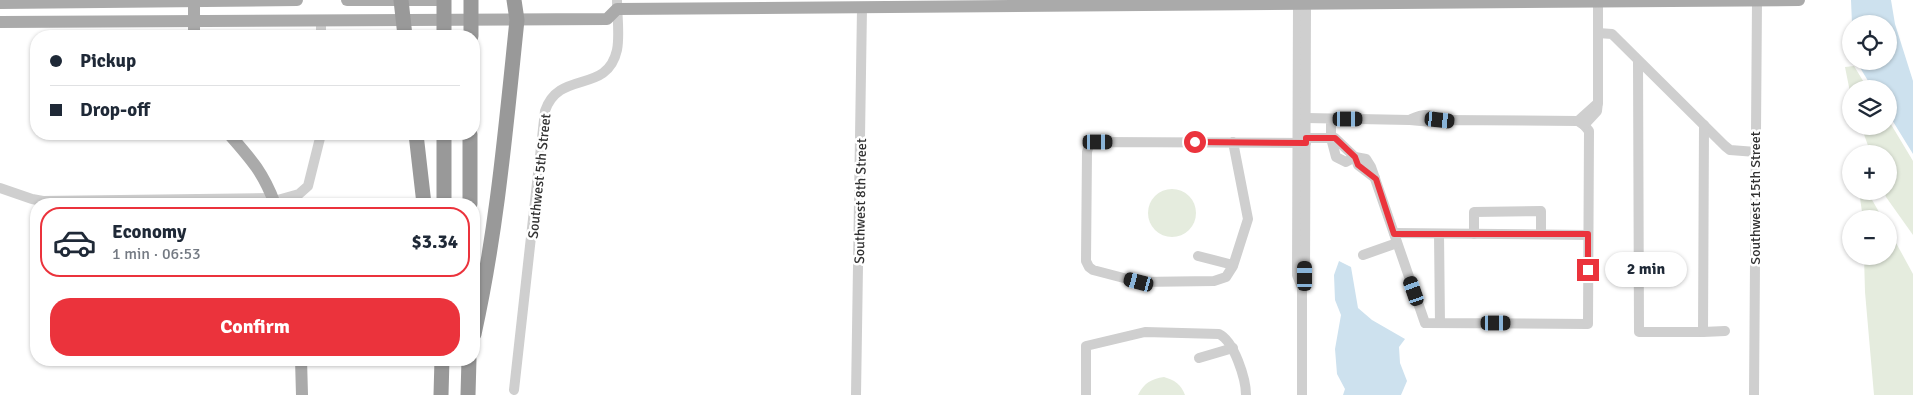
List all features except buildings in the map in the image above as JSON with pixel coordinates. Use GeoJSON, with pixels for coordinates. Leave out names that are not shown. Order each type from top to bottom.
{"type":"FeatureCollection","features":[{"type":"Feature","properties":{"kind":"highway"},"geometry":{"type":"LineString","coordinates":[[401,0],[404,30]]}},
{"type":"Feature","properties":{"kind":"highway"},"geometry":{"type":"LineString","coordinates":[[444,0],[444,30]]}},
{"type":"Feature","properties":{"kind":"highway"},"geometry":{"type":"LineString","coordinates":[[470,30],[471,0]]}},
{"type":"Feature","properties":{"kind":"highway"},"geometry":{"type":"LineString","coordinates":[[480,308],[493,230],[517,20],[514,0]]}},
{"type":"Feature","properties":{"kind":"highway"},"geometry":{"type":"LineString","coordinates":[[417,140],[423,198]]}},
{"type":"Feature","properties":{"kind":"highway"},"geometry":{"type":"LineString","coordinates":[[444,140],[444,198]]}},
{"type":"Feature","properties":{"kind":"highway"},"geometry":{"type":"LineString","coordinates":[[470,140],[470,198]]}},
{"type":"Feature","properties":{"kind":"highway"},"geometry":{"type":"LineString","coordinates":[[441,395],[442,366]]}},
{"type":"Feature","properties":{"kind":"highway"},"geometry":{"type":"LineString","coordinates":[[468,395],[469,366]]}},
{"type":"Feature","properties":{"kind":"main road"},"geometry":{"type":"LineString","coordinates":[[0,3],[297,0]]}},
{"type":"Feature","properties":{"kind":"main road"},"geometry":{"type":"LineString","coordinates":[[347,0],[437,0]]}},
{"type":"Feature","properties":{"kind":"main road"},"geometry":{"type":"LineString","coordinates":[[0,22],[607,19],[615,3],[862,8],[1178,3],[1302,4],[1799,0]]}},
{"type":"Feature","properties":{"kind":"main road"},"geometry":{"type":"LineString","coordinates":[[194,1],[194,30]]}},
{"type":"Feature","properties":{"kind":"main road"},"geometry":{"type":"LineString","coordinates":[[42,22],[72,12],[72,2]]}},
{"type":"Feature","properties":{"kind":"main road"},"geometry":{"type":"LineString","coordinates":[[88,22],[115,2]]}},
{"type":"Feature","properties":{"kind":"main road"},"geometry":{"type":"LineString","coordinates":[[234,140],[258,168],[273,198]]}},
{"type":"Feature","properties":{"kind":"main road"},"geometry":{"type":"LineString","coordinates":[[301,366],[302,395]]}},
{"type":"Feature","properties":{"kind":"street","name":"Southwest 15th Street"},"geometry":{"type":"LineString","coordinates":[[1754,395],[1757,1]]}},
{"type":"Feature","properties":{"kind":"street"},"geometry":{"type":"LineString","coordinates":[[1581,123],[1598,102],[1598,2]]}},
{"type":"Feature","properties":{"kind":"street","name":"Southwest 5th Street"},"geometry":{"type":"LineString","coordinates":[[514,390],[545,111],[551,99],[561,89],[568,85],[601,76],[611,64],[617,49],[615,3]]}},
{"type":"Feature","properties":{"kind":"street"},"geometry":{"type":"LineString","coordinates":[[1302,4],[1306,118],[1302,140]]}},
{"type":"Feature","properties":{"kind":"street"},"geometry":{"type":"LineString","coordinates":[[1302,4],[1302,140],[1297,275],[1302,287],[1302,395]]}},
{"type":"Feature","properties":{"kind":"street","name":"Southwest 8th Street"},"geometry":{"type":"LineString","coordinates":[[856,395],[862,8]]}},
{"type":"Feature","properties":{"kind":"street"},"geometry":{"type":"LineString","coordinates":[[321,21],[321,30]]}},
{"type":"Feature","properties":{"kind":"street"},"geometry":{"type":"LineString","coordinates":[[1598,34],[1612,34],[1730,150],[1756,152]]}},
{"type":"Feature","properties":{"kind":"street"},"geometry":{"type":"LineString","coordinates":[[1638,61],[1639,332],[1725,331]]}},
{"type":"Feature","properties":{"kind":"street"},"geometry":{"type":"LineString","coordinates":[[1233,142],[1248,219],[1230,272],[1220,280],[1139,282],[1093,270],[1089,267],[1086,261],[1086,251],[1087,152],[1089,144],[1098,142],[1233,142],[1335,138],[1355,157],[1358,165],[1376,179],[1425,323],[1588,324],[1589,131],[1581,123],[1440,120],[1427,114],[1422,114],[1410,120],[1306,118]]}},
{"type":"Feature","properties":{"kind":"street"},"geometry":{"type":"LineString","coordinates":[[1331,119],[1331,138]]}},
{"type":"Feature","properties":{"kind":"street"},"geometry":{"type":"LineString","coordinates":[[1702,332],[1704,125]]}},
{"type":"Feature","properties":{"kind":"street"},"geometry":{"type":"LineString","coordinates":[[285,198],[299,194],[308,186],[320,140]]}},
{"type":"Feature","properties":{"kind":"street"},"geometry":{"type":"LineString","coordinates":[[0,188],[30,198]]}},
{"type":"Feature","properties":{"kind":"street"},"geometry":{"type":"LineString","coordinates":[[1474,234],[1474,212],[1542,211],[1542,234]]}},
{"type":"Feature","properties":{"kind":"street"},"geometry":{"type":"LineString","coordinates":[[1363,255],[1396,238],[1439,234],[1588,234]]}},
{"type":"Feature","properties":{"kind":"street"},"geometry":{"type":"LineString","coordinates":[[1439,234],[1440,323]]}},
{"type":"Feature","properties":{"kind":"street"},"geometry":{"type":"LineString","coordinates":[[1198,256],[1233,265]]}},
{"type":"Feature","properties":{"kind":"street"},"geometry":{"type":"LineString","coordinates":[[1086,395],[1086,346],[1145,332],[1219,334],[1224,336],[1233,348],[1244,382],[1246,395]]}},
{"type":"Feature","properties":{"kind":"street"},"geometry":{"type":"LineString","coordinates":[[1199,358],[1233,348]]}},
{"type":"Feature","properties":{"kind":"shaded area"},"geometry":{"type":"Polygon","coordinates":[[[1846,70],[1856,70],[1863,80],[1848,80],[1846,70]]]}},
{"type":"Feature","properties":{"kind":"shaded area"},"geometry":{"type":"Polygon","coordinates":[[[1897,134],[1913,161],[1913,235],[1888,200],[1897,200],[1897,145],[1868,145],[1864,135],[1897,134]]]}},
{"type":"Feature","properties":{"kind":"shaded area"},"geometry":{"type":"Polygon","coordinates":[[[1167,189],[1177,189],[1186,193],[1192,199],[1195,204],[1195,222],[1186,233],[1177,237],[1167,237],[1158,233],[1152,227],[1148,218],[1148,208],[1152,199],[1158,193],[1167,189]]]}},
{"type":"Feature","properties":{"kind":"shaded area"},"geometry":{"type":"Polygon","coordinates":[[[1860,200],[1872,200],[1878,210],[1862,210],[1860,200]]]}},
{"type":"Feature","properties":{"kind":"shaded area"},"geometry":{"type":"Polygon","coordinates":[[[1897,245],[1913,274],[1913,395],[1874,395],[1864,265],[1897,265],[1897,245]]]}},
{"type":"Feature","properties":{"kind":"shaded area"},"geometry":{"type":"Polygon","coordinates":[[[1164,377],[1177,383],[1185,395],[1138,395],[1148,382],[1164,377]]]}},
{"type":"Feature","properties":{"kind":"water"},"geometry":{"type":"Polygon","coordinates":[[[1851,0],[1891,0],[1894,15],[1852,15],[1851,0]]]}},
{"type":"Feature","properties":{"kind":"water"},"geometry":{"type":"Polygon","coordinates":[[[1897,30],[1913,81],[1913,154],[1897,128],[1897,80],[1868,80],[1861,70],[1897,70],[1897,30]]]}},
{"type":"Feature","properties":{"kind":"water"},"geometry":{"type":"Polygon","coordinates":[[[1339,261],[1351,267],[1358,308],[1372,320],[1405,339],[1399,347],[1400,363],[1407,381],[1401,395],[1343,395],[1345,389],[1337,374],[1335,349],[1341,315],[1335,300],[1334,275],[1339,261]]]}},
{"type":"Feature","properties":{"kind":"route"},"geometry":{"type":"LineString","coordinates":[[1195,142],[1306,143],[1306,138],[1335,138],[1355,157],[1358,165],[1376,179],[1394,234],[1588,234],[1588,270]]}}]}
